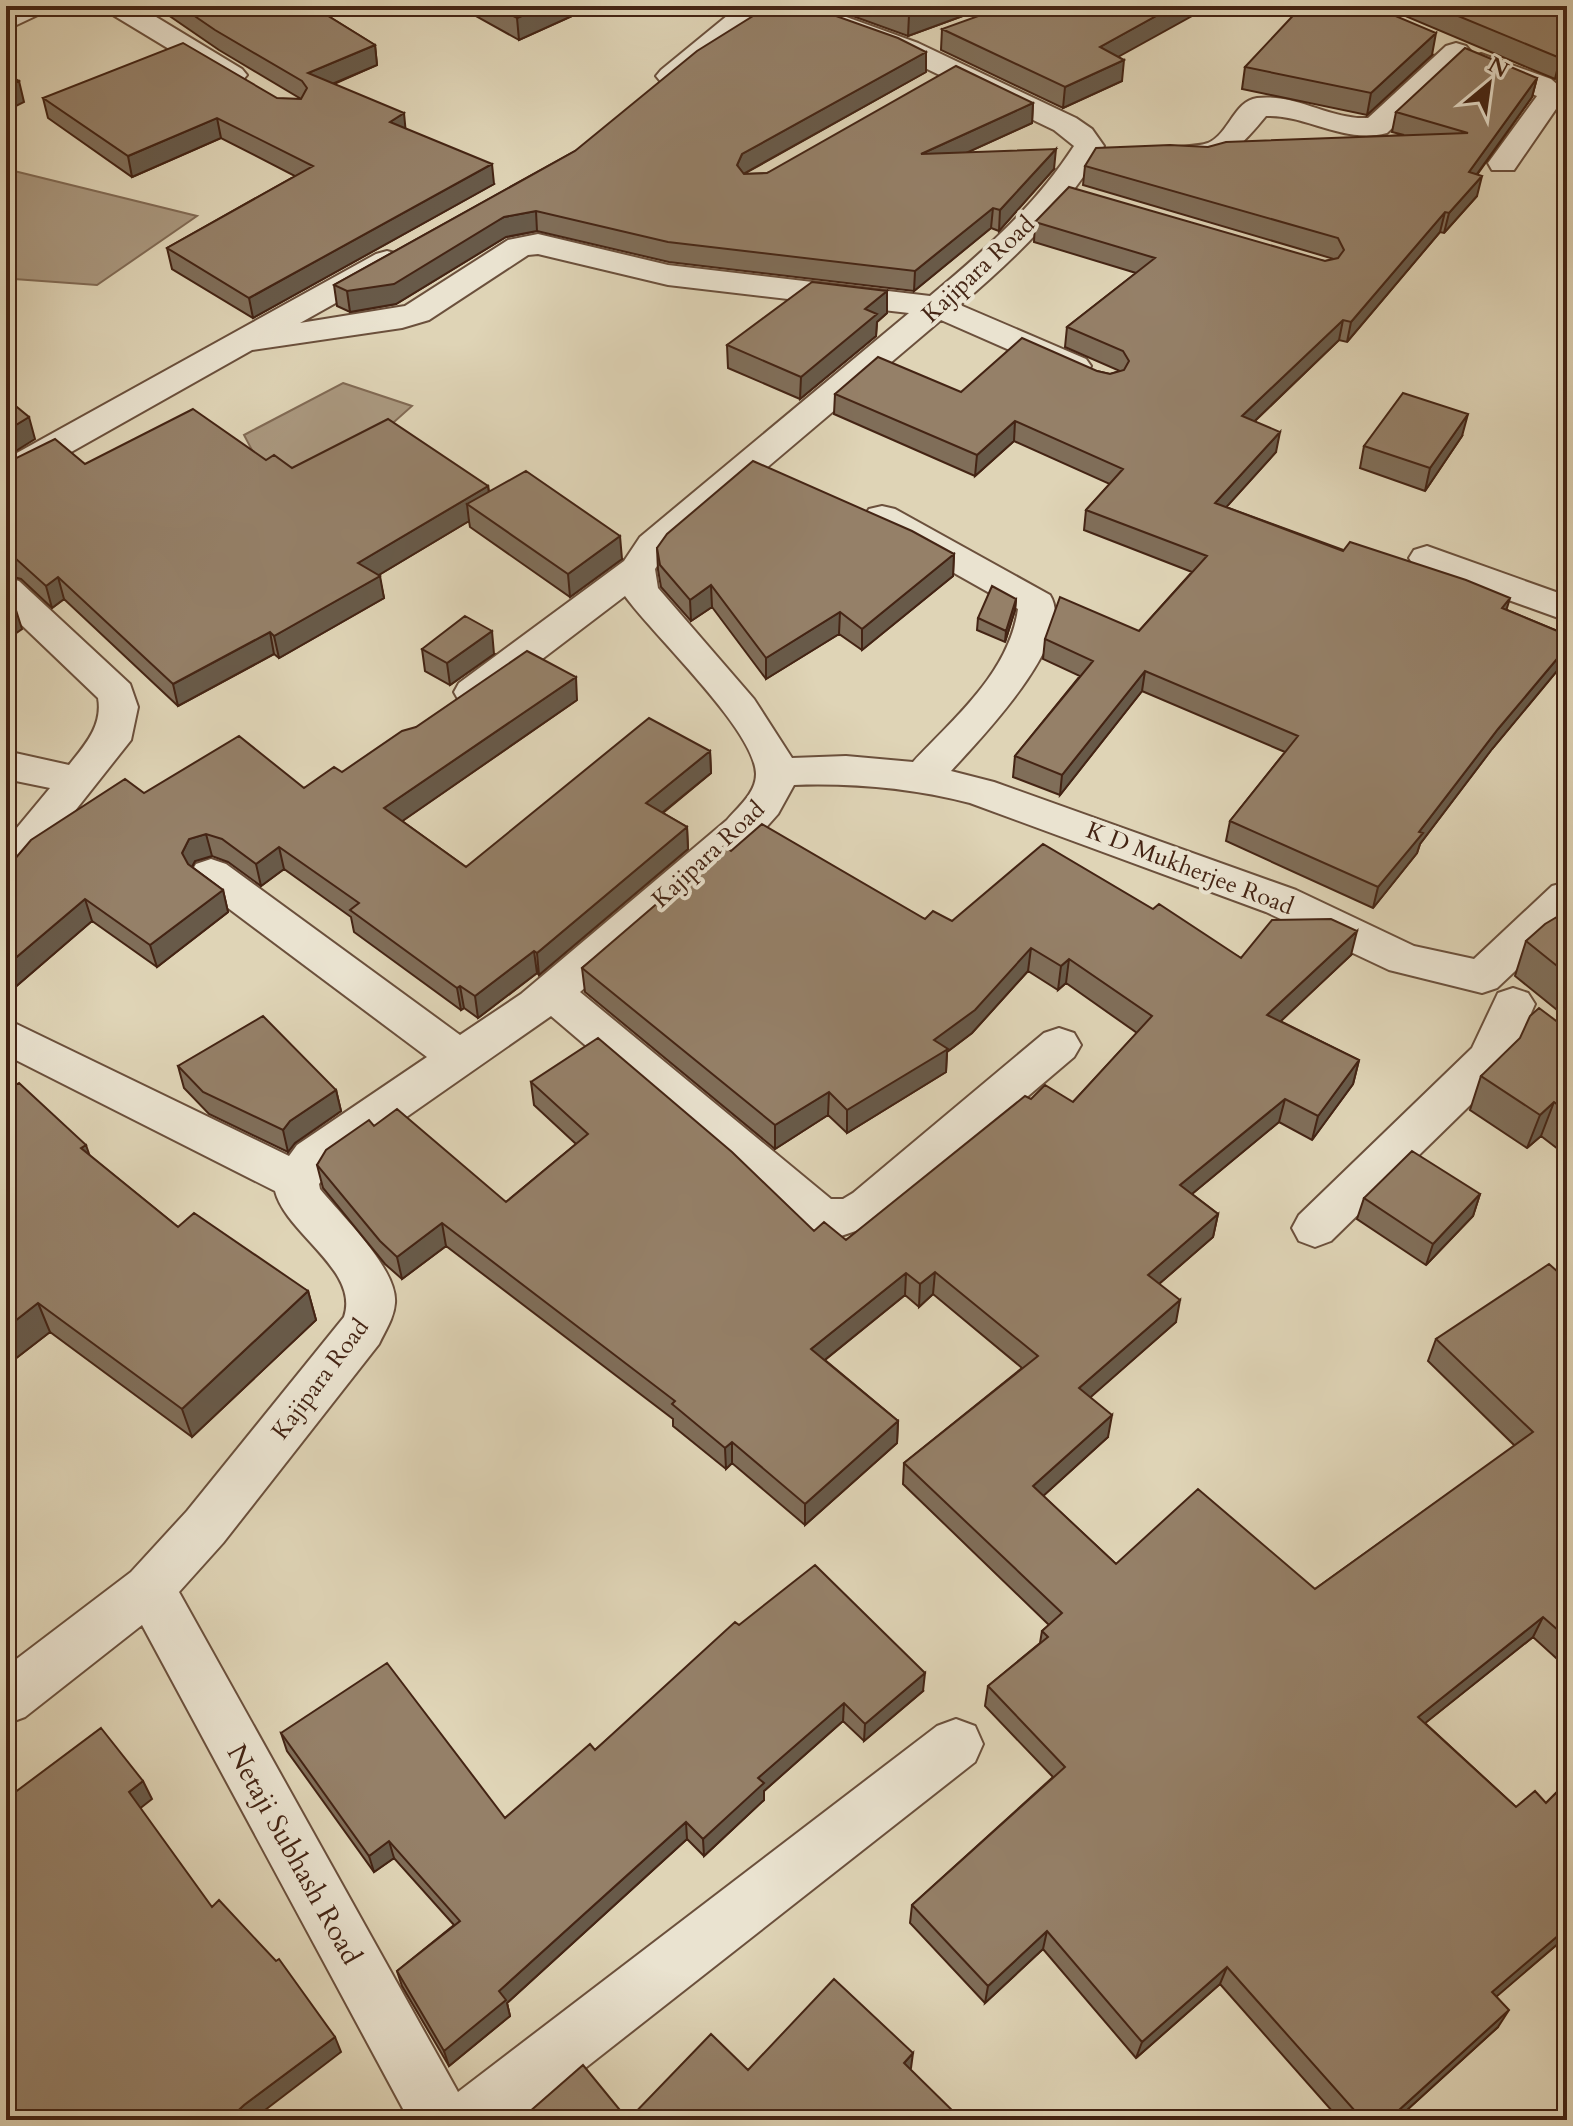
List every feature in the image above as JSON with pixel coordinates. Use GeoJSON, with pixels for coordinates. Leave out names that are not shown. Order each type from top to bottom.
{"type":"FeatureCollection","features":[{"type":"Feature","properties":{"kind":"street"},"geometry":{"type":"LineString","coordinates":[[6,21],[34,6]]}},
{"type":"Feature","properties":{"kind":"street"},"geometry":{"type":"LineString","coordinates":[[118,6],[254,87]]}},
{"type":"Feature","properties":{"kind":"street"},"geometry":{"type":"LineString","coordinates":[[644,97],[756,6]]}},
{"type":"Feature","properties":{"kind":"street"},"geometry":{"type":"LineString","coordinates":[[789,6],[908,49],[954,52],[1081,135],[1116,149],[1205,155],[1222,150],[1257,107],[1270,105],[1356,127],[1376,127],[1443,46],[1554,85],[1553,94],[1503,163]]}},
{"type":"Feature","properties":{"kind":"street"},"geometry":{"type":"LineString","coordinates":[[917,92],[954,52]]}},
{"type":"Feature","properties":{"kind":"street","name":"Kajipara Road"},"geometry":{"type":"LineString","coordinates":[[6,1699],[149,1588],[205,1527],[362,1330],[371,1312],[371,1291],[361,1272],[298,1195],[296,1181],[313,1158],[461,1059],[551,992],[741,830],[768,800],[776,772],[764,739],[640,591],[637,569],[653,545],[1075,195],[1116,149]]}},
{"type":"Feature","properties":{"kind":"street"},"geometry":{"type":"LineString","coordinates":[[241,342],[402,318],[417,313],[519,247],[538,244],[668,275],[938,307],[1107,381]]}},
{"type":"Feature","properties":{"kind":"street"},"geometry":{"type":"LineString","coordinates":[[6,474],[409,249]]}},
{"type":"Feature","properties":{"kind":"street"},"geometry":{"type":"LineString","coordinates":[[882,517],[1037,604],[1037,625],[1020,660],[990,701],[922,777]]}},
{"type":"Feature","properties":{"kind":"street"},"geometry":{"type":"LineString","coordinates":[[1427,558],[1567,609]]}},
{"type":"Feature","properties":{"kind":"street"},"geometry":{"type":"LineString","coordinates":[[439,715],[637,569]]}},
{"type":"Feature","properties":{"kind":"street"},"geometry":{"type":"LineString","coordinates":[[6,589],[116,693],[119,707],[111,740],[6,869]]}},
{"type":"Feature","properties":{"kind":"street"},"geometry":{"type":"LineString","coordinates":[[6,765],[77,780]]}},
{"type":"Feature","properties":{"kind":"street","name":"K D Mukherjee Road"},"geometry":{"type":"LineString","coordinates":[[776,772],[846,770],[922,777],[1028,807],[1281,901],[1404,959],[1513,1003]]}},
{"type":"Feature","properties":{"kind":"street"},"geometry":{"type":"LineString","coordinates":[[211,874],[461,1059]]}},
{"type":"Feature","properties":{"kind":"street"},"geometry":{"type":"LineString","coordinates":[[1315,1228],[1490,1058],[1513,1003],[1567,897]]}},
{"type":"Feature","properties":{"kind":"street"},"geometry":{"type":"LineString","coordinates":[[551,992],[816,1215],[834,1220],[853,1217],[869,1206],[1059,1045]]}},
{"type":"Feature","properties":{"kind":"street"},"geometry":{"type":"LineString","coordinates":[[6,1036],[296,1181]]}},
{"type":"Feature","properties":{"kind":"street","name":"Netaji Subhash Road"},"geometry":{"type":"LineString","coordinates":[[149,1588],[441,2120]]}},
{"type":"Feature","properties":{"kind":"street"},"geometry":{"type":"LineString","coordinates":[[471,2120],[956,1744]]}},
{"type":"Feature","properties":{"kind":"shaded area"},"geometry":{"type":"Polygon","coordinates":[[[6,169],[197,216],[97,285],[14,279],[6,275],[6,169]]]}},
{"type":"Feature","properties":{"kind":"shaded area"},"geometry":{"type":"Polygon","coordinates":[[[343,383],[412,406],[339,471],[268,480],[244,435],[343,383]]]}},
{"type":"Feature","properties":{"kind":"building"},"geometry":{"type":"Polygon","coordinates":[[[180,6],[312,6],[375,45],[308,73],[404,113],[390,122],[492,164],[249,298],[167,248],[313,166],[217,118],[128,156],[43,98],[183,43],[277,98],[301,99],[307,88],[302,81],[180,6]]]}},
{"type":"Feature","properties":{"kind":"building"},"geometry":{"type":"Polygon","coordinates":[[[494,6],[545,6],[517,18],[494,6]]]}},
{"type":"Feature","properties":{"kind":"building"},"geometry":{"type":"Polygon","coordinates":[[[769,6],[808,6],[898,38],[926,52],[742,154],[737,165],[744,174],[767,173],[956,66],[1033,103],[921,154],[1056,149],[1000,210],[993,208],[915,271],[668,242],[536,211],[504,217],[394,284],[347,291],[334,285],[575,151],[697,51],[769,6]]]}},
{"type":"Feature","properties":{"kind":"building"},"geometry":{"type":"Polygon","coordinates":[[[884,6],[933,6],[909,15],[884,6]]]}},
{"type":"Feature","properties":{"kind":"building"},"geometry":{"type":"Polygon","coordinates":[[[1006,6],[1174,6],[1100,47],[1124,60],[1065,87],[942,29],[1006,6]]]}},
{"type":"Feature","properties":{"kind":"building"},"geometry":{"type":"Polygon","coordinates":[[[1302,6],[1372,6],[1436,33],[1371,93],[1245,67],[1302,6]]]}},
{"type":"Feature","properties":{"kind":"building"},"geometry":{"type":"Polygon","coordinates":[[[1434,6],[1567,6],[1567,50],[1560,58],[1434,6]]]}},
{"type":"Feature","properties":{"kind":"building"},"geometry":{"type":"Polygon","coordinates":[[[1465,48],[1537,78],[1469,172],[1482,176],[1449,213],[1445,212],[1351,322],[1343,320],[1242,416],[1280,432],[1215,503],[1343,551],[1350,542],[1466,580],[1510,598],[1502,608],[1567,635],[1567,647],[1498,729],[1419,832],[1423,833],[1378,887],[1230,821],[1298,736],[1145,671],[1062,775],[1015,756],[1093,661],[1045,639],[1060,597],[1139,631],[1207,556],[1086,510],[1123,469],[1015,421],[977,455],[835,394],[878,357],[961,392],[1022,338],[1097,371],[1110,374],[1124,370],[1129,361],[1123,351],[1067,327],[1155,258],[1035,222],[1069,187],[1325,261],[1338,258],[1344,250],[1338,238],[1085,166],[1096,148],[1208,147],[1226,142],[1468,133],[1396,112],[1465,48]]]}},
{"type":"Feature","properties":{"kind":"building"},"geometry":{"type":"Polygon","coordinates":[[[6,74],[19,81],[6,87],[6,74]]]}},
{"type":"Feature","properties":{"kind":"building"},"geometry":{"type":"Polygon","coordinates":[[[812,282],[887,291],[865,309],[877,314],[801,377],[727,345],[812,282]]]}},
{"type":"Feature","properties":{"kind":"building"},"geometry":{"type":"Polygon","coordinates":[[[1403,393],[1468,414],[1430,468],[1364,446],[1403,393]]]}},
{"type":"Feature","properties":{"kind":"building"},"geometry":{"type":"Polygon","coordinates":[[[6,398],[29,417],[6,431],[6,398]]]}},
{"type":"Feature","properties":{"kind":"building"},"geometry":{"type":"Polygon","coordinates":[[[193,409],[266,460],[274,455],[292,468],[388,419],[488,486],[358,563],[380,576],[274,636],[270,632],[173,684],[58,577],[46,586],[14,557],[6,554],[6,463],[55,439],[85,464],[193,409]]]}},
{"type":"Feature","properties":{"kind":"building"},"geometry":{"type":"Polygon","coordinates":[[[753,461],[912,531],[954,554],[862,629],[840,612],[766,658],[711,585],[690,600],[660,565],[657,548],[667,534],[753,461]]]}},
{"type":"Feature","properties":{"kind":"building"},"geometry":{"type":"Polygon","coordinates":[[[526,471],[620,536],[568,574],[467,504],[526,471]]]}},
{"type":"Feature","properties":{"kind":"building"},"geometry":{"type":"Polygon","coordinates":[[[992,586],[1016,599],[1006,631],[978,618],[992,586]]]}},
{"type":"Feature","properties":{"kind":"building"},"geometry":{"type":"Polygon","coordinates":[[[6,598],[15,607],[6,613],[6,598]]]}},
{"type":"Feature","properties":{"kind":"building"},"geometry":{"type":"Polygon","coordinates":[[[465,616],[492,631],[447,663],[422,649],[465,616]]]}},
{"type":"Feature","properties":{"kind":"building"},"geometry":{"type":"Polygon","coordinates":[[[527,651],[576,677],[384,808],[466,867],[649,718],[710,751],[646,803],[687,827],[537,953],[534,951],[475,996],[460,986],[457,988],[350,910],[359,903],[279,847],[256,864],[222,839],[206,834],[189,839],[182,853],[188,864],[223,890],[150,945],[85,899],[6,966],[6,861],[14,860],[31,840],[125,779],[144,793],[239,736],[304,788],[334,767],[342,772],[402,731],[416,727],[527,651]]]}},
{"type":"Feature","properties":{"kind":"building"},"geometry":{"type":"Polygon","coordinates":[[[762,824],[925,919],[933,911],[952,921],[1043,844],[1153,909],[1159,904],[1241,958],[1272,920],[1331,919],[1357,931],[1267,1015],[1359,1060],[1318,1116],[1285,1099],[1180,1185],[1218,1214],[1148,1275],[1180,1300],[1079,1388],[1112,1415],[1033,1486],[1116,1564],[1198,1489],[1315,1589],[1533,1432],[1436,1339],[1549,1264],[1567,1280],[1567,1638],[1543,1617],[1418,1717],[1516,1807],[1535,1791],[1546,1803],[1567,1782],[1567,1928],[1492,1992],[1509,2010],[1388,2120],[1363,2120],[1227,1967],[1142,2042],[1047,1931],[988,1986],[912,1905],[1065,1767],[988,1686],[1048,1637],[1042,1631],[1062,1613],[904,1463],[1038,1356],[935,1272],[920,1284],[906,1273],[811,1349],[898,1421],[805,1504],[732,1442],[725,1448],[672,1404],[675,1401],[442,1223],[397,1257],[317,1165],[326,1150],[369,1120],[374,1126],[397,1109],[506,1202],[588,1134],[531,1082],[598,1038],[732,1152],[814,1231],[824,1222],[846,1240],[1025,1096],[1031,1099],[1045,1085],[1073,1102],[1152,1016],[1069,959],[1061,966],[1031,948],[975,1010],[934,1040],[948,1049],[847,1110],[829,1092],[775,1125],[582,968],[724,846],[731,851],[762,824]]]}},
{"type":"Feature","properties":{"kind":"building"},"geometry":{"type":"Polygon","coordinates":[[[1567,911],[1567,974],[1526,941],[1545,924],[1567,911]]]}},
{"type":"Feature","properties":{"kind":"building"},"geometry":{"type":"Polygon","coordinates":[[[1539,1008],[1567,1027],[1567,1112],[1554,1102],[1540,1115],[1481,1076],[1520,1038],[1530,1016],[1539,1008]]]}},
{"type":"Feature","properties":{"kind":"building"},"geometry":{"type":"Polygon","coordinates":[[[263,1016],[336,1090],[290,1121],[283,1130],[203,1092],[178,1066],[263,1016]]]}},
{"type":"Feature","properties":{"kind":"building"},"geometry":{"type":"Polygon","coordinates":[[[19,1083],[86,1145],[81,1148],[178,1227],[194,1213],[308,1291],[182,1409],[38,1303],[6,1328],[6,1091],[19,1083]]]}},
{"type":"Feature","properties":{"kind":"building"},"geometry":{"type":"Polygon","coordinates":[[[1412,1151],[1480,1194],[1433,1244],[1364,1198],[1412,1151]]]}},
{"type":"Feature","properties":{"kind":"building"},"geometry":{"type":"Polygon","coordinates":[[[815,1565],[925,1673],[865,1724],[844,1703],[758,1778],[764,1783],[703,1839],[686,1822],[499,1991],[506,2000],[444,2051],[397,1971],[460,1921],[389,1841],[369,1856],[281,1733],[387,1663],[505,1818],[590,1744],[595,1750],[735,1622],[739,1625],[815,1565]]]}},
{"type":"Feature","properties":{"kind":"building"},"geometry":{"type":"Polygon","coordinates":[[[101,1728],[143,1781],[129,1792],[212,1907],[219,1900],[276,1961],[279,1959],[335,2037],[228,2120],[6,2120],[6,1799],[101,1728]]]}},
{"type":"Feature","properties":{"kind":"building"},"geometry":{"type":"Polygon","coordinates":[[[834,1979],[913,2053],[904,2063],[962,2120],[628,2120],[711,2034],[748,2070],[834,1979]]]}},
{"type":"Feature","properties":{"kind":"building"},"geometry":{"type":"Polygon","coordinates":[[[583,2065],[628,2120],[520,2120],[583,2065]]]}}]}
